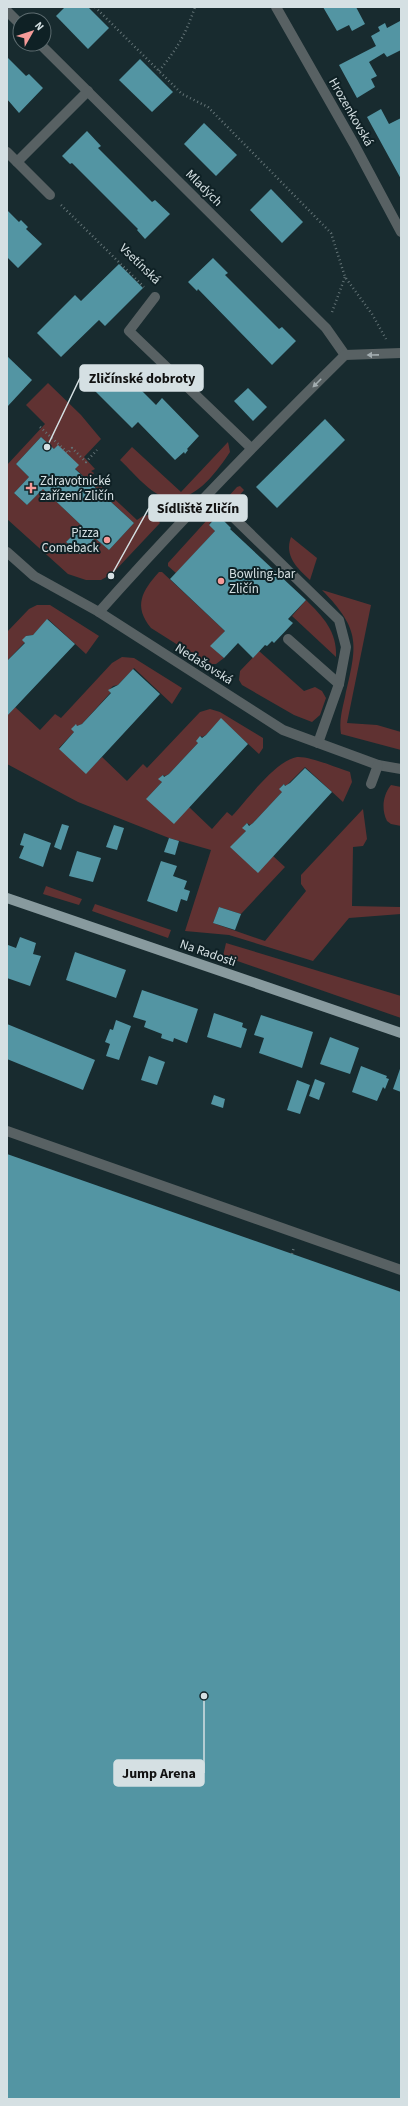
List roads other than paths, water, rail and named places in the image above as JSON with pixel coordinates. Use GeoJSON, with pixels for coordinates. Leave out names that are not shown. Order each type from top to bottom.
{"type":"FeatureCollection","features":[{"type":"Feature","properties":{"kind":"main road","name":"Na Radosti"},"geometry":{"type":"LineString","coordinates":[[7,898],[401,1033]]}},
{"type":"Feature","properties":{"kind":"street","name":"Hrozenkovská"},"geometry":{"type":"LineString","coordinates":[[276,7],[354,144],[401,232]]}},
{"type":"Feature","properties":{"kind":"street","name":"Mladých"},"geometry":{"type":"LineString","coordinates":[[48,52],[326,328],[345,355]]}},
{"type":"Feature","properties":{"kind":"street"},"geometry":{"type":"LineString","coordinates":[[17,162],[88,91]]}},
{"type":"Feature","properties":{"kind":"street"},"geometry":{"type":"LineString","coordinates":[[7,152],[50,195]]}},
{"type":"Feature","properties":{"kind":"street","name":"Vsetínská"},"geometry":{"type":"LineString","coordinates":[[155,298],[129,332],[251,448]]}},
{"type":"Feature","properties":{"kind":"street"},"geometry":{"type":"LineString","coordinates":[[99,612],[179,523],[251,448],[345,355],[398,354]]}},
{"type":"Feature","properties":{"kind":"street"},"geometry":{"type":"LineString","coordinates":[[231,515],[339,620],[346,647],[339,684],[318,743]]}},
{"type":"Feature","properties":{"kind":"street","name":"Nedašovská"},"geometry":{"type":"LineString","coordinates":[[7,552],[34,576],[99,612],[283,730],[378,765],[401,769]]}},
{"type":"Feature","properties":{"kind":"street"},"geometry":{"type":"LineString","coordinates":[[288,639],[339,684]]}},
{"type":"Feature","properties":{"kind":"street"},"geometry":{"type":"LineString","coordinates":[[371,784],[378,765]]}},
{"type":"Feature","properties":{"kind":"street"},"geometry":{"type":"LineString","coordinates":[[7,1131],[401,1270]]}},
{"type":"Feature","properties":{"kind":"place","name":"Zličínské dobroty"},"geometry":{"type":"Point","coordinates":[47,447]}},
{"type":"Feature","properties":{"kind":"place","name":"Zdravotnické zařízení Zličín"},"geometry":{"type":"Point","coordinates":[31,488]}},
{"type":"Feature","properties":{"kind":"place","name":"Pizza Comeback"},"geometry":{"type":"Point","coordinates":[107,540]}},
{"type":"Feature","properties":{"kind":"place","name":"Sídliště Zličín"},"geometry":{"type":"Point","coordinates":[111,576]}},
{"type":"Feature","properties":{"kind":"place","name":"Bowling-bar Zličín"},"geometry":{"type":"Point","coordinates":[221,581]}},
{"type":"Feature","properties":{"kind":"place","name":"Jump Arena"},"geometry":{"type":"Point","coordinates":[204,1696]}}]}
